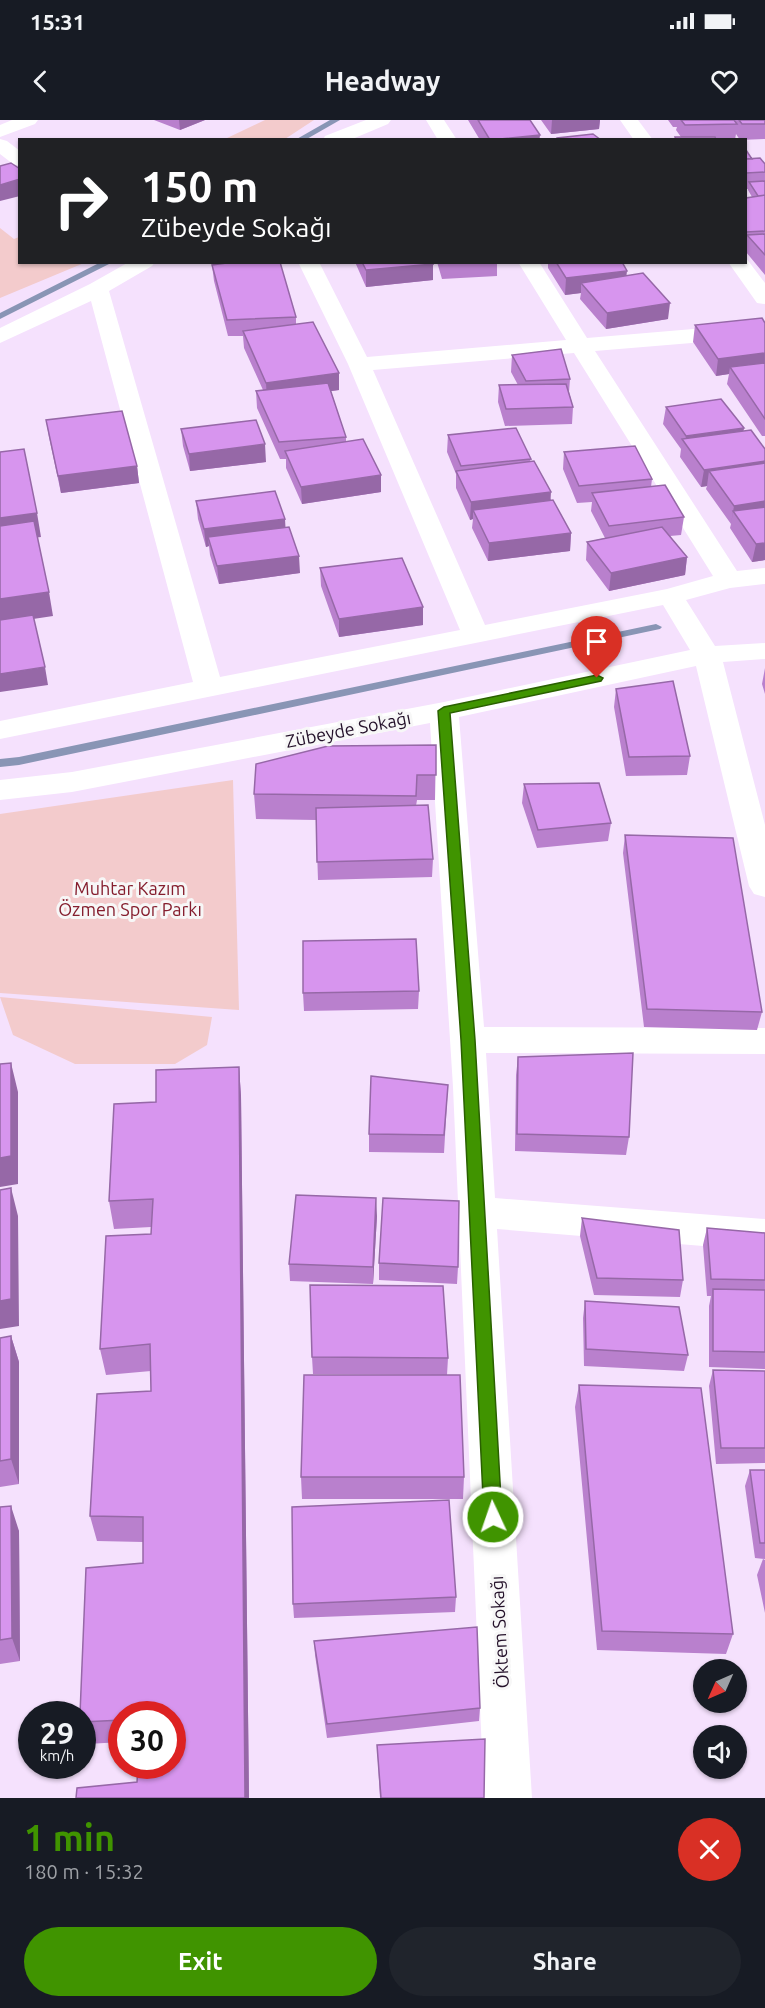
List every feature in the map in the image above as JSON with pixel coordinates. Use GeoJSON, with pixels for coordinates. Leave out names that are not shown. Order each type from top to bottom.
{"type":"FeatureCollection","features":[{"type":"Feature","properties":{"kind":"street"},"geometry":{"type":"LineString","coordinates":[[0,130],[29,120]]}},
{"type":"Feature","properties":{"kind":"street"},"geometry":{"type":"LineString","coordinates":[[337,138],[382,120]]}},
{"type":"Feature","properties":{"kind":"street"},"geometry":{"type":"LineString","coordinates":[[435,120],[447,138]]}},
{"type":"Feature","properties":{"kind":"street"},"geometry":{"type":"LineString","coordinates":[[629,120],[642,138]]}},
{"type":"Feature","properties":{"kind":"street"},"geometry":{"type":"LineString","coordinates":[[0,145],[18,158]]}},
{"type":"Feature","properties":{"kind":"street"},"geometry":{"type":"LineString","coordinates":[[0,336],[98,290],[142,264]]}},
{"type":"Feature","properties":{"kind":"street"},"geometry":{"type":"LineString","coordinates":[[309,264],[359,364],[476,634]]}},
{"type":"Feature","properties":{"kind":"street"},"geometry":{"type":"LineString","coordinates":[[529,264],[729,580]]}},
{"type":"Feature","properties":{"kind":"street"},"geometry":{"type":"LineString","coordinates":[[740,264],[765,298]]}},
{"type":"Feature","properties":{"kind":"street"},"geometry":{"type":"LineString","coordinates":[[98,290],[209,688]]}},
{"type":"Feature","properties":{"kind":"street"},"geometry":{"type":"LineString","coordinates":[[359,364],[765,330]]}},
{"type":"Feature","properties":{"kind":"street"},"geometry":{"type":"LineString","coordinates":[[0,730],[670,596],[729,580],[765,576]]}},
{"type":"Feature","properties":{"kind":"street"},"geometry":{"type":"LineString","coordinates":[[670,596],[707,655],[765,886]]}},
{"type":"Feature","properties":{"kind":"street","name":"Zübeyde Sokağı"},"geometry":{"type":"LineString","coordinates":[[0,790],[72,782],[444,711],[707,655],[765,651]]}},
{"type":"Feature","properties":{"kind":"street","name":"Öktem Sokağı"},"geometry":{"type":"LineString","coordinates":[[444,711],[468,1040],[508,1798]]}},
{"type":"Feature","properties":{"kind":"street"},"geometry":{"type":"LineString","coordinates":[[468,1040],[765,1041]]}},
{"type":"Feature","properties":{"kind":"street"},"geometry":{"type":"LineString","coordinates":[[477,1212],[765,1235]]}},
{"type":"Feature","properties":{"kind":"green space"},"geometry":{"type":"Polygon","coordinates":[[[265,120],[314,120],[287,138],[227,138],[265,120]]]}},
{"type":"Feature","properties":{"kind":"green space"},"geometry":{"type":"Polygon","coordinates":[[[0,228],[14,239],[18,237],[18,264],[82,264],[0,298],[0,228]]]}},
{"type":"Feature","properties":{"kind":"green space","name":"Muhtar Kazım Özmen Spor Parkı"},"geometry":{"type":"Polygon","coordinates":[[[233,780],[239,1010],[0,993],[0,814],[233,780]]]}},
{"type":"Feature","properties":{"kind":"green space"},"geometry":{"type":"Polygon","coordinates":[[[0,997],[212,1017],[207,1045],[175,1064],[75,1064],[13,1035],[0,997]]]}},
{"type":"Feature","properties":{"kind":"building"},"geometry":{"type":"Polygon","coordinates":[[[478,120],[530,120],[540,135],[510,138],[489,138],[478,120]]]}},
{"type":"Feature","properties":{"kind":"building"},"geometry":{"type":"Polygon","coordinates":[[[681,120],[734,120],[737,124],[685,125],[681,120]]]}},
{"type":"Feature","properties":{"kind":"building"},"geometry":{"type":"Polygon","coordinates":[[[739,120],[765,120],[765,124],[742,124],[739,120]]]}},
{"type":"Feature","properties":{"kind":"building"},"geometry":{"type":"Polygon","coordinates":[[[593,134],[598,138],[557,138],[593,134]]]}},
{"type":"Feature","properties":{"kind":"building"},"geometry":{"type":"Polygon","coordinates":[[[675,137],[715,138],[675,138],[675,137]]]}},
{"type":"Feature","properties":{"kind":"building"},"geometry":{"type":"Polygon","coordinates":[[[760,158],[765,164],[765,172],[747,173],[747,159],[760,158]]]}},
{"type":"Feature","properties":{"kind":"building"},"geometry":{"type":"Polygon","coordinates":[[[11,163],[18,168],[18,180],[0,185],[0,166],[11,163]]]}},
{"type":"Feature","properties":{"kind":"building"},"geometry":{"type":"Polygon","coordinates":[[[765,181],[765,195],[758,196],[749,182],[765,181]]]}},
{"type":"Feature","properties":{"kind":"building"},"geometry":{"type":"Polygon","coordinates":[[[765,195],[765,231],[747,232],[747,198],[765,195]]]}},
{"type":"Feature","properties":{"kind":"building"},"geometry":{"type":"Polygon","coordinates":[[[765,234],[765,255],[747,235],[765,234]]]}},
{"type":"Feature","properties":{"kind":"building"},"geometry":{"type":"Polygon","coordinates":[[[281,264],[296,317],[227,320],[212,265],[281,264]]]}},
{"type":"Feature","properties":{"kind":"building"},"geometry":{"type":"Polygon","coordinates":[[[363,264],[433,264],[366,270],[363,264]]]}},
{"type":"Feature","properties":{"kind":"building"},"geometry":{"type":"Polygon","coordinates":[[[557,264],[623,264],[627,271],[566,278],[557,264]]]}},
{"type":"Feature","properties":{"kind":"building"},"geometry":{"type":"Polygon","coordinates":[[[643,273],[670,303],[607,313],[581,283],[643,273]]]}},
{"type":"Feature","properties":{"kind":"building"},"geometry":{"type":"Polygon","coordinates":[[[762,318],[765,323],[765,353],[718,359],[695,325],[762,318]]]}},
{"type":"Feature","properties":{"kind":"building"},"geometry":{"type":"Polygon","coordinates":[[[313,322],[339,373],[266,383],[243,331],[313,322]]]}},
{"type":"Feature","properties":{"kind":"building"},"geometry":{"type":"Polygon","coordinates":[[[561,349],[570,379],[526,381],[512,355],[561,349]]]}},
{"type":"Feature","properties":{"kind":"building"},"geometry":{"type":"Polygon","coordinates":[[[765,363],[765,419],[730,367],[765,363]]]}},
{"type":"Feature","properties":{"kind":"building"},"geometry":{"type":"Polygon","coordinates":[[[328,383],[346,437],[279,442],[256,391],[328,383]]]}},
{"type":"Feature","properties":{"kind":"building"},"geometry":{"type":"Polygon","coordinates":[[[566,384],[573,407],[506,409],[499,385],[566,384]]]}},
{"type":"Feature","properties":{"kind":"building"},"geometry":{"type":"Polygon","coordinates":[[[721,399],[744,428],[686,436],[666,407],[721,399]]]}},
{"type":"Feature","properties":{"kind":"building"},"geometry":{"type":"Polygon","coordinates":[[[122,411],[137,466],[58,476],[46,420],[122,411]]]}},
{"type":"Feature","properties":{"kind":"building"},"geometry":{"type":"Polygon","coordinates":[[[256,420],[265,444],[189,454],[181,429],[256,420]]]}},
{"type":"Feature","properties":{"kind":"building"},"geometry":{"type":"Polygon","coordinates":[[[516,428],[531,459],[461,466],[448,435],[516,428]]]}},
{"type":"Feature","properties":{"kind":"building"},"geometry":{"type":"Polygon","coordinates":[[[751,430],[765,449],[765,461],[704,470],[682,439],[751,430]]]}},
{"type":"Feature","properties":{"kind":"building"},"geometry":{"type":"Polygon","coordinates":[[[363,439],[381,475],[301,487],[285,451],[363,439]]]}},
{"type":"Feature","properties":{"kind":"building"},"geometry":{"type":"Polygon","coordinates":[[[635,446],[652,479],[579,486],[564,452],[635,446]]]}},
{"type":"Feature","properties":{"kind":"building"},"geometry":{"type":"Polygon","coordinates":[[[24,449],[37,513],[0,518],[0,452],[24,449]]]}},
{"type":"Feature","properties":{"kind":"building"},"geometry":{"type":"Polygon","coordinates":[[[534,461],[551,492],[471,502],[456,471],[534,461]]]}},
{"type":"Feature","properties":{"kind":"building"},"geometry":{"type":"Polygon","coordinates":[[[765,463],[765,501],[734,506],[709,471],[765,463]]]}},
{"type":"Feature","properties":{"kind":"building"},"geometry":{"type":"Polygon","coordinates":[[[665,485],[684,517],[609,526],[592,493],[665,485]]]}},
{"type":"Feature","properties":{"kind":"building"},"geometry":{"type":"Polygon","coordinates":[[[275,491],[285,519],[204,529],[196,501],[275,491]]]}},
{"type":"Feature","properties":{"kind":"building"},"geometry":{"type":"Polygon","coordinates":[[[553,500],[571,533],[489,543],[473,510],[553,500]]]}},
{"type":"Feature","properties":{"kind":"building"},"geometry":{"type":"Polygon","coordinates":[[[765,507],[765,543],[756,544],[733,511],[765,507]]]}},
{"type":"Feature","properties":{"kind":"building"},"geometry":{"type":"Polygon","coordinates":[[[34,521],[49,592],[0,599],[0,526],[34,521]]]}},
{"type":"Feature","properties":{"kind":"building"},"geometry":{"type":"Polygon","coordinates":[[[289,527],[299,556],[217,566],[208,537],[289,527]]]}},
{"type":"Feature","properties":{"kind":"building"},"geometry":{"type":"Polygon","coordinates":[[[662,527],[687,557],[611,573],[587,542],[662,527]]]}},
{"type":"Feature","properties":{"kind":"building"},"geometry":{"type":"Polygon","coordinates":[[[402,558],[423,607],[339,619],[320,568],[402,558]]]}},
{"type":"Feature","properties":{"kind":"building"},"geometry":{"type":"Polygon","coordinates":[[[33,615],[45,667],[0,674],[0,620],[33,615]]]}},
{"type":"Feature","properties":{"kind":"building"},"geometry":{"type":"Polygon","coordinates":[[[673,681],[690,756],[629,757],[616,689],[673,681]]]}},
{"type":"Feature","properties":{"kind":"building"},"geometry":{"type":"Polygon","coordinates":[[[436,745],[436,775],[417,775],[416,796],[254,794],[256,764],[328,746],[436,745]]]}},
{"type":"Feature","properties":{"kind":"building"},"geometry":{"type":"Polygon","coordinates":[[[599,783],[611,823],[538,830],[524,784],[599,783]]]}},
{"type":"Feature","properties":{"kind":"building"},"geometry":{"type":"Polygon","coordinates":[[[428,805],[433,859],[317,862],[316,808],[428,805]]]}},
{"type":"Feature","properties":{"kind":"building"},"geometry":{"type":"Polygon","coordinates":[[[625,835],[733,838],[762,1012],[647,1009],[625,835]]]}},
{"type":"Feature","properties":{"kind":"building"},"geometry":{"type":"Polygon","coordinates":[[[416,939],[419,991],[303,993],[303,941],[416,939]]]}},
{"type":"Feature","properties":{"kind":"building"},"geometry":{"type":"Polygon","coordinates":[[[633,1053],[629,1137],[517,1134],[518,1057],[633,1053]]]}},
{"type":"Feature","properties":{"kind":"building"},"geometry":{"type":"Polygon","coordinates":[[[11,1063],[11,1156],[0,1158],[0,1064],[11,1063]]]}},
{"type":"Feature","properties":{"kind":"building"},"geometry":{"type":"Polygon","coordinates":[[[239,1067],[245,1798],[76,1798],[77,1788],[137,1782],[137,1779],[186,1779],[186,1701],[108,1701],[108,1721],[96,1721],[96,1701],[81,1701],[86,1568],[143,1563],[143,1517],[90,1516],[97,1394],[151,1391],[150,1344],[100,1349],[106,1236],[151,1234],[153,1199],[109,1201],[114,1104],[156,1102],[156,1070],[239,1067]]]}},
{"type":"Feature","properties":{"kind":"building"},"geometry":{"type":"Polygon","coordinates":[[[371,1076],[448,1085],[444,1135],[369,1134],[371,1076]]]}},
{"type":"Feature","properties":{"kind":"building"},"geometry":{"type":"Polygon","coordinates":[[[11,1188],[11,1299],[0,1301],[0,1190],[11,1188]]]}},
{"type":"Feature","properties":{"kind":"building"},"geometry":{"type":"Polygon","coordinates":[[[296,1195],[376,1198],[373,1267],[289,1264],[296,1195]]]}},
{"type":"Feature","properties":{"kind":"building"},"geometry":{"type":"Polygon","coordinates":[[[383,1198],[459,1201],[458,1267],[379,1263],[383,1198]]]}},
{"type":"Feature","properties":{"kind":"building"},"geometry":{"type":"Polygon","coordinates":[[[582,1218],[679,1230],[683,1280],[597,1278],[582,1218]]]}},
{"type":"Feature","properties":{"kind":"building"},"geometry":{"type":"Polygon","coordinates":[[[707,1228],[765,1233],[765,1280],[711,1279],[707,1228]]]}},
{"type":"Feature","properties":{"kind":"building"},"geometry":{"type":"Polygon","coordinates":[[[310,1285],[443,1286],[448,1358],[312,1357],[310,1285]]]}},
{"type":"Feature","properties":{"kind":"building"},"geometry":{"type":"Polygon","coordinates":[[[713,1289],[765,1290],[765,1352],[713,1351],[713,1289]]]}},
{"type":"Feature","properties":{"kind":"building"},"geometry":{"type":"Polygon","coordinates":[[[585,1301],[679,1307],[688,1355],[586,1349],[585,1301]]]}},
{"type":"Feature","properties":{"kind":"building"},"geometry":{"type":"Polygon","coordinates":[[[11,1336],[11,1459],[0,1461],[0,1338],[11,1336]]]}},
{"type":"Feature","properties":{"kind":"building"},"geometry":{"type":"Polygon","coordinates":[[[713,1370],[765,1371],[765,1448],[721,1448],[713,1370]]]}},
{"type":"Feature","properties":{"kind":"building"},"geometry":{"type":"Polygon","coordinates":[[[304,1375],[460,1375],[464,1477],[301,1477],[304,1375]]]}},
{"type":"Feature","properties":{"kind":"building"},"geometry":{"type":"Polygon","coordinates":[[[579,1385],[701,1388],[733,1634],[602,1631],[579,1385]]]}},
{"type":"Feature","properties":{"kind":"building"},"geometry":{"type":"Polygon","coordinates":[[[750,1470],[765,1470],[765,1543],[760,1543],[750,1470]]]}},
{"type":"Feature","properties":{"kind":"building"},"geometry":{"type":"Polygon","coordinates":[[[449,1500],[456,1597],[293,1604],[292,1507],[449,1500]]]}},
{"type":"Feature","properties":{"kind":"building"},"geometry":{"type":"Polygon","coordinates":[[[11,1506],[12,1638],[0,1640],[0,1507],[11,1506]]]}},
{"type":"Feature","properties":{"kind":"building"},"geometry":{"type":"Polygon","coordinates":[[[477,1627],[480,1708],[327,1724],[314,1641],[477,1627]]]}},
{"type":"Feature","properties":{"kind":"building"},"geometry":{"type":"Polygon","coordinates":[[[485,1739],[484,1798],[381,1798],[377,1745],[485,1739]]]}},
{"type":"Feature","properties":{"kind":"waterway"},"geometry":{"type":"LineString","coordinates":[[302,138],[336,120]]}},
{"type":"Feature","properties":{"kind":"waterway"},"geometry":{"type":"LineString","coordinates":[[0,316],[105,264]]}},
{"type":"Feature","properties":{"kind":"waterway"},"geometry":{"type":"LineString","coordinates":[[0,763],[19,761],[656,627]]}},
{"type":"Feature","properties":{"kind":"route"},"geometry":{"type":"LineString","coordinates":[[493,1517],[468,1040],[444,711],[597,678]]}}]}
